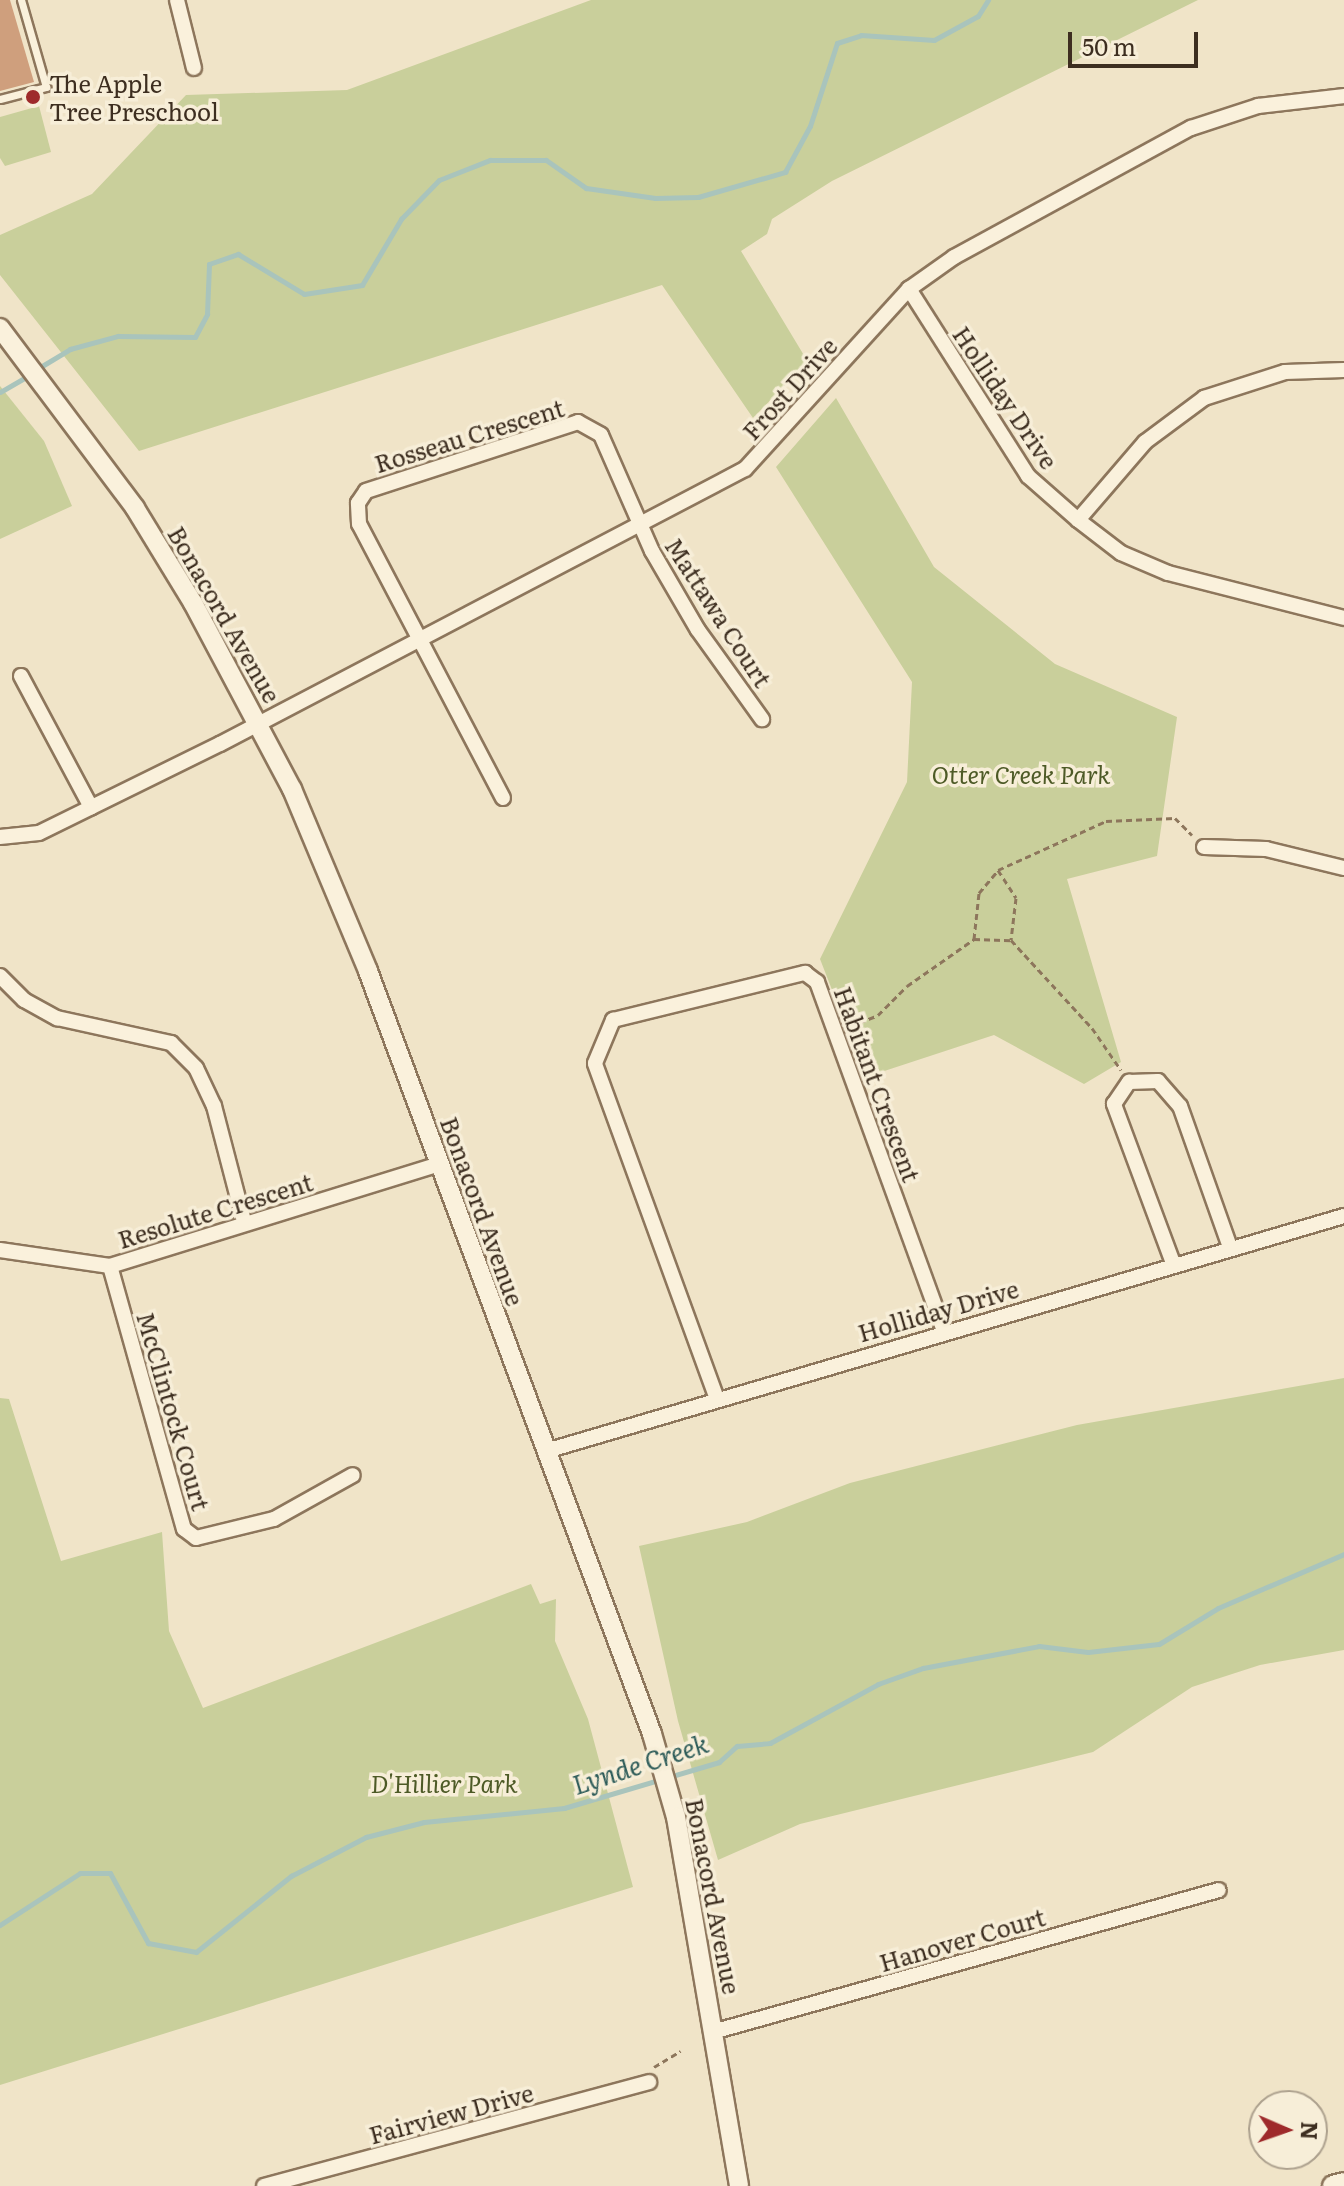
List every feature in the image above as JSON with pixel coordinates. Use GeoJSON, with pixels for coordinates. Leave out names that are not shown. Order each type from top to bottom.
{"type":"FeatureCollection","features":[{"type":"Feature","properties":{"kind":"main road"},"geometry":{"type":"LineString","coordinates":[[1333,2186],[1344,2183]]}},
{"type":"Feature","properties":{"kind":"street"},"geometry":{"type":"LineString","coordinates":[[177,0],[194,68]]}},
{"type":"Feature","properties":{"kind":"street","name":"Frost Drive"},"geometry":{"type":"LineString","coordinates":[[260,724],[640,527],[745,469],[909,289],[954,257],[1191,128],[1258,106],[1344,96]]}},
{"type":"Feature","properties":{"kind":"street","name":"Holliday Drive"},"geometry":{"type":"LineString","coordinates":[[909,289],[1028,476],[1121,553],[1168,573],[1344,618]]}},
{"type":"Feature","properties":{"kind":"street","name":"Bonacord Avenue"},"geometry":{"type":"LineString","coordinates":[[0,328],[62,405],[135,508],[260,724],[368,971],[652,1734],[676,1817],[716,2031],[739,2186]]}},
{"type":"Feature","properties":{"kind":"street"},"geometry":{"type":"LineString","coordinates":[[1078,520],[1145,442],[1204,398],[1285,372],[1344,370]]}},
{"type":"Feature","properties":{"kind":"street","name":"Rosseau Crescent"},"geometry":{"type":"LineString","coordinates":[[419,639],[359,524],[358,503],[366,491],[578,422],[601,435],[640,527]]}},
{"type":"Feature","properties":{"kind":"street","name":"Mattawa Court"},"geometry":{"type":"LineString","coordinates":[[640,527],[698,630],[762,719]]}},
{"type":"Feature","properties":{"kind":"street"},"geometry":{"type":"LineString","coordinates":[[419,639],[503,798]]}},
{"type":"Feature","properties":{"kind":"street"},"geometry":{"type":"LineString","coordinates":[[21,676],[91,807]]}},
{"type":"Feature","properties":{"kind":"street"},"geometry":{"type":"LineString","coordinates":[[0,837],[39,833],[260,724]]}},
{"type":"Feature","properties":{"kind":"street"},"geometry":{"type":"LineString","coordinates":[[1204,847],[1266,849],[1344,868]]}},
{"type":"Feature","properties":{"kind":"street","name":"Habitant Crescent"},"geometry":{"type":"LineString","coordinates":[[717,1399],[595,1063],[613,1020],[805,973],[817,982],[944,1330]]}},
{"type":"Feature","properties":{"kind":"street"},"geometry":{"type":"LineString","coordinates":[[0,976],[24,1000],[57,1018],[171,1043],[196,1068],[214,1106],[244,1221]]}},
{"type":"Feature","properties":{"kind":"street"},"geometry":{"type":"LineString","coordinates":[[1173,1263],[1114,1104],[1129,1082],[1158,1081],[1180,1106],[1230,1247]]}},
{"type":"Feature","properties":{"kind":"street","name":"Resolute Crescent"},"geometry":{"type":"LineString","coordinates":[[0,1250],[110,1266],[244,1221],[440,1164]]}},
{"type":"Feature","properties":{"kind":"street","name":"Holliday Drive"},"geometry":{"type":"LineString","coordinates":[[546,1451],[944,1330],[1344,1216]]}},
{"type":"Feature","properties":{"kind":"street","name":"McClintock Court"},"geometry":{"type":"LineString","coordinates":[[110,1266],[184,1529],[196,1538],[274,1519],[353,1475]]}},
{"type":"Feature","properties":{"kind":"street","name":"Hanover Court"},"geometry":{"type":"LineString","coordinates":[[716,2031],[1219,1890]]}},
{"type":"Feature","properties":{"kind":"street","name":"Fairview Drive"},"geometry":{"type":"LineString","coordinates":[[264,2186],[649,2082]]}},
{"type":"Feature","properties":{"kind":"lane"},"geometry":{"type":"LineString","coordinates":[[0,99],[46,87],[21,0]]}},
{"type":"Feature","properties":{"kind":"path"},"geometry":{"type":"LineString","coordinates":[[974,939],[979,893],[998,870],[1106,821],[1175,818],[1204,847]]}},
{"type":"Feature","properties":{"kind":"path"},"geometry":{"type":"LineString","coordinates":[[998,870],[1016,898],[1011,940]]}},
{"type":"Feature","properties":{"kind":"path"},"geometry":{"type":"LineString","coordinates":[[835,1031],[878,1015],[907,986],[974,939],[1011,940],[1092,1028],[1129,1082]]}},
{"type":"Feature","properties":{"kind":"path"},"geometry":{"type":"LineString","coordinates":[[649,2082],[654,2066],[681,2051]]}},
{"type":"Feature","properties":{"kind":"green space"},"geometry":{"type":"Polygon","coordinates":[[[591,0],[1198,0],[832,181],[772,219],[767,234],[741,251],[808,362],[753,418],[662,285],[139,451],[0,275],[0,235],[92,194],[186,95],[347,90],[591,0]]]}},
{"type":"Feature","properties":{"kind":"green space"},"geometry":{"type":"Polygon","coordinates":[[[39,106],[51,152],[5,166],[0,158],[0,117],[39,106]]]}},
{"type":"Feature","properties":{"kind":"green space"},"geometry":{"type":"Polygon","coordinates":[[[0,386],[44,441],[72,506],[0,539],[0,386]]]}},
{"type":"Feature","properties":{"kind":"green space","name":"Otter Creek Park"},"geometry":{"type":"Polygon","coordinates":[[[836,398],[934,567],[1055,664],[1177,717],[1157,856],[1067,879],[1121,1062],[1084,1084],[994,1035],[866,1077],[820,959],[907,782],[912,682],[776,467],[836,398]]]}},
{"type":"Feature","properties":{"kind":"green space"},"geometry":{"type":"Polygon","coordinates":[[[1344,1378],[1344,1650],[1260,1665],[1192,1687],[1093,1752],[800,1824],[718,1860],[678,1721],[639,1546],[747,1522],[850,1483],[1077,1425],[1344,1378]]]}},
{"type":"Feature","properties":{"kind":"green space","name":"D'Hillier Park"},"geometry":{"type":"Polygon","coordinates":[[[0,1398],[9,1399],[61,1561],[162,1532],[169,1631],[203,1708],[531,1584],[540,1604],[556,1599],[555,1641],[588,1719],[633,1887],[0,2085],[0,1398]]]}},
{"type":"Feature","properties":{"kind":"building"},"geometry":{"type":"Polygon","coordinates":[[[0,0],[10,0],[34,82],[0,91],[0,0]]]}},
{"type":"Feature","properties":{"kind":"waterway"},"geometry":{"type":"LineString","coordinates":[[37,369],[70,349],[118,336],[195,337],[207,314],[209,264],[238,254],[304,294],[362,285],[401,219],[439,180],[490,160],[546,160],[586,188],[655,198],[698,197],[785,172],[810,126],[837,43],[861,35],[934,40],[978,16],[988,0]]}},
{"type":"Feature","properties":{"kind":"waterway"},"geometry":{"type":"LineString","coordinates":[[0,392],[29,375]]}},
{"type":"Feature","properties":{"kind":"waterway","name":"Lynde Creek"},"geometry":{"type":"LineString","coordinates":[[0,1925],[80,1873],[110,1873],[148,1943],[196,1952],[291,1876],[366,1837],[424,1822],[564,1808],[719,1762],[737,1746],[770,1743],[878,1684],[923,1668],[1039,1646],[1088,1652],[1159,1644],[1218,1608],[1344,1554]]}},
{"type":"Feature","properties":{"kind":"place","name":"The Apple Tree Preschool"},"geometry":{"type":"Point","coordinates":[33,97]}}]}
